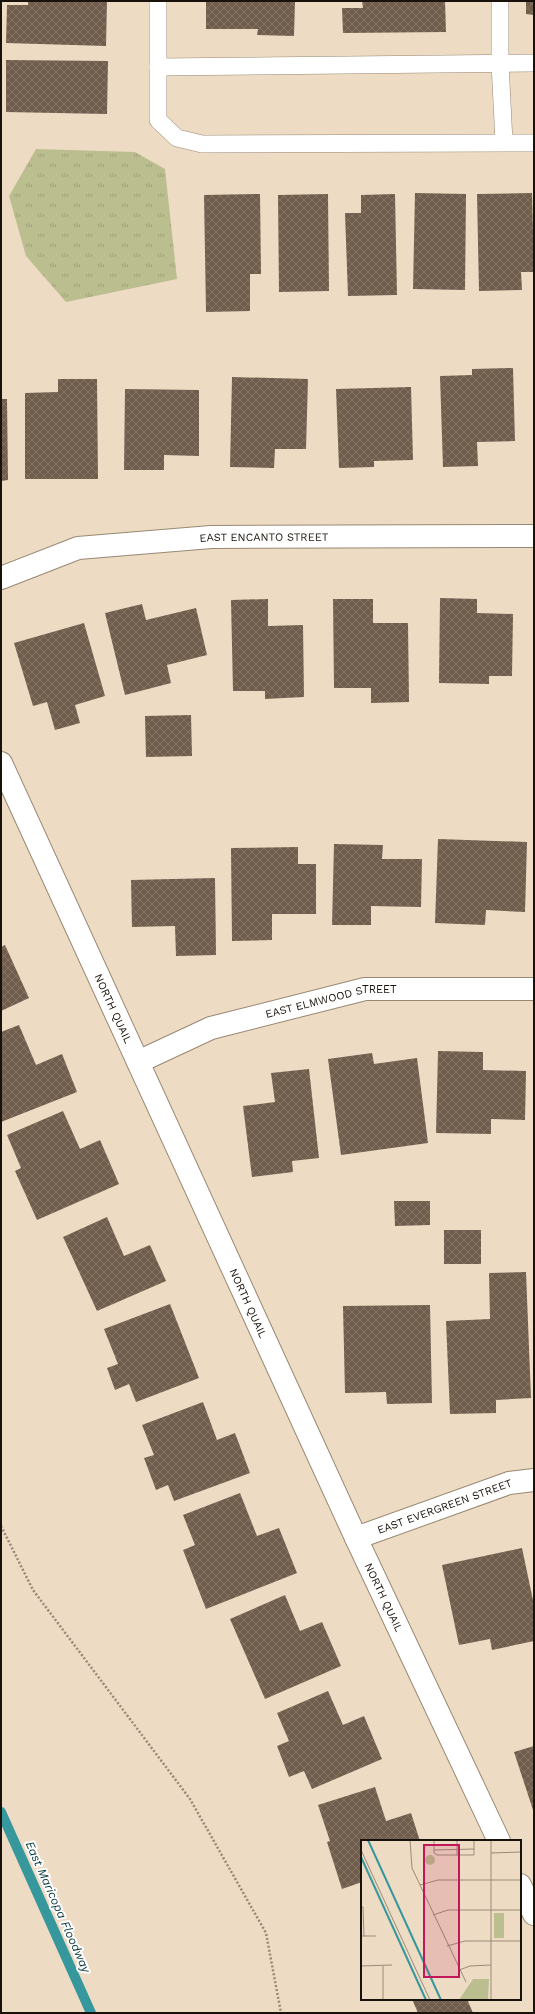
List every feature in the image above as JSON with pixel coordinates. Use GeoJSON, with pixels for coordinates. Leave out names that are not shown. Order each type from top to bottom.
{"type":"FeatureCollection","features":[{"type":"Feature","properties":{"kind":"street","name":"EAST ENCANTO STREET"},"geometry":{"type":"LineString","coordinates":[[1,578],[78,548],[211,537],[534,536]]}},
{"type":"Feature","properties":{"kind":"street","name":"NORTH QUAIL"},"geometry":{"type":"LineString","coordinates":[[1,763],[356,1538],[499,1840]]}},
{"type":"Feature","properties":{"kind":"street","name":"EAST ELMWOOD STREET"},"geometry":{"type":"LineString","coordinates":[[138,1062],[211,1028],[365,989],[534,989]]}},
{"type":"Feature","properties":{"kind":"street","name":"EAST EVERGREEN STREET"},"geometry":{"type":"LineString","coordinates":[[356,1538],[509,1483],[534,1480]]}},
{"type":"Feature","properties":{"kind":"street"},"geometry":{"type":"LineString","coordinates":[[521,1887],[534,1913]]}},
{"type":"Feature","properties":{"kind":"lane"},"geometry":{"type":"LineString","coordinates":[[158,1],[158,120],[178,138],[202,144],[534,143]]}},
{"type":"Feature","properties":{"kind":"lane"},"geometry":{"type":"LineString","coordinates":[[500,1],[500,64],[504,142]]}},
{"type":"Feature","properties":{"kind":"lane"},"geometry":{"type":"LineString","coordinates":[[158,67],[534,63]]}},
{"type":"Feature","properties":{"kind":"path"},"geometry":{"type":"LineString","coordinates":[[1,1526],[33,1590],[190,1799],[266,1933],[281,2013]]}},
{"type":"Feature","properties":{"kind":"green space"},"geometry":{"type":"Polygon","coordinates":[[[36,149],[135,152],[165,169],[177,279],[66,302],[26,256],[9,196],[36,149]]]}},
{"type":"Feature","properties":{"kind":"building"},"geometry":{"type":"Polygon","coordinates":[[[28,1],[107,1],[106,46],[6,43],[7,5],[28,5],[28,1]]]}},
{"type":"Feature","properties":{"kind":"building"},"geometry":{"type":"Polygon","coordinates":[[[206,1],[295,1],[294,36],[257,35],[258,29],[206,29],[206,1]]]}},
{"type":"Feature","properties":{"kind":"building"},"geometry":{"type":"Polygon","coordinates":[[[362,1],[445,1],[446,32],[343,33],[342,8],[363,8],[362,1]]]}},
{"type":"Feature","properties":{"kind":"building"},"geometry":{"type":"Polygon","coordinates":[[[526,1],[534,1],[534,15],[526,14],[526,1]]]}},
{"type":"Feature","properties":{"kind":"building"},"geometry":{"type":"Polygon","coordinates":[[[6,60],[108,61],[107,114],[6,112],[6,60]]]}},
{"type":"Feature","properties":{"kind":"building"},"geometry":{"type":"Polygon","coordinates":[[[415,193],[466,194],[465,290],[413,289],[415,193]]]}},
{"type":"Feature","properties":{"kind":"building"},"geometry":{"type":"Polygon","coordinates":[[[532,193],[534,272],[521,272],[522,290],[479,291],[477,194],[532,193]]]}},
{"type":"Feature","properties":{"kind":"building"},"geometry":{"type":"Polygon","coordinates":[[[260,194],[261,274],[250,274],[250,311],[206,312],[204,195],[260,194]]]}},
{"type":"Feature","properties":{"kind":"building"},"geometry":{"type":"Polygon","coordinates":[[[328,194],[329,291],[279,292],[278,195],[328,194]]]}},
{"type":"Feature","properties":{"kind":"building"},"geometry":{"type":"Polygon","coordinates":[[[395,194],[397,295],[348,296],[345,213],[361,213],[361,195],[395,194]]]}},
{"type":"Feature","properties":{"kind":"building"},"geometry":{"type":"Polygon","coordinates":[[[513,368],[515,441],[477,442],[478,466],[443,467],[440,376],[472,375],[472,369],[513,368]]]}},
{"type":"Feature","properties":{"kind":"building"},"geometry":{"type":"Polygon","coordinates":[[[232,377],[308,379],[306,449],[275,449],[274,468],[230,467],[232,377]]]}},
{"type":"Feature","properties":{"kind":"building"},"geometry":{"type":"Polygon","coordinates":[[[58,379],[97,379],[98,479],[25,479],[25,393],[58,392],[58,379]]]}},
{"type":"Feature","properties":{"kind":"building"},"geometry":{"type":"Polygon","coordinates":[[[411,387],[413,460],[374,461],[374,467],[339,468],[336,389],[411,387]]]}},
{"type":"Feature","properties":{"kind":"building"},"geometry":{"type":"Polygon","coordinates":[[[125,389],[199,390],[199,456],[164,455],[164,470],[124,470],[125,389]]]}},
{"type":"Feature","properties":{"kind":"building"},"geometry":{"type":"Polygon","coordinates":[[[1,399],[7,399],[8,480],[1,481],[1,399]]]}},
{"type":"Feature","properties":{"kind":"building"},"geometry":{"type":"Polygon","coordinates":[[[440,598],[477,599],[477,613],[513,614],[512,676],[489,676],[489,684],[439,683],[440,598]]]}},
{"type":"Feature","properties":{"kind":"building"},"geometry":{"type":"Polygon","coordinates":[[[268,599],[268,626],[303,625],[304,697],[265,699],[265,691],[233,691],[231,600],[268,599]]]}},
{"type":"Feature","properties":{"kind":"building"},"geometry":{"type":"Polygon","coordinates":[[[333,599],[373,599],[373,623],[408,623],[409,702],[371,703],[371,688],[334,688],[333,599]]]}},
{"type":"Feature","properties":{"kind":"building"},"geometry":{"type":"Polygon","coordinates":[[[142,604],[146,620],[196,608],[207,655],[167,665],[171,683],[125,695],[105,613],[142,604]]]}},
{"type":"Feature","properties":{"kind":"building"},"geometry":{"type":"Polygon","coordinates":[[[84,623],[105,696],[75,705],[80,723],[55,730],[47,702],[33,706],[14,643],[84,623]]]}},
{"type":"Feature","properties":{"kind":"building"},"geometry":{"type":"Polygon","coordinates":[[[191,715],[192,756],[146,757],[145,716],[191,715]]]}},
{"type":"Feature","properties":{"kind":"building"},"geometry":{"type":"Polygon","coordinates":[[[438,839],[527,842],[525,912],[486,910],[485,925],[435,923],[438,839]]]}},
{"type":"Feature","properties":{"kind":"building"},"geometry":{"type":"Polygon","coordinates":[[[334,844],[383,845],[382,859],[422,859],[421,907],[371,906],[371,925],[332,925],[334,844]]]}},
{"type":"Feature","properties":{"kind":"building"},"geometry":{"type":"Polygon","coordinates":[[[298,847],[298,864],[316,864],[316,914],[272,914],[272,940],[232,941],[231,848],[298,847]]]}},
{"type":"Feature","properties":{"kind":"building"},"geometry":{"type":"Polygon","coordinates":[[[215,878],[216,955],[176,956],[175,926],[132,927],[131,880],[215,878]]]}},
{"type":"Feature","properties":{"kind":"building"},"geometry":{"type":"Polygon","coordinates":[[[5,945],[29,998],[1,1011],[1,947],[5,945]]]}},
{"type":"Feature","properties":{"kind":"building"},"geometry":{"type":"Polygon","coordinates":[[[19,1025],[36,1065],[62,1054],[77,1092],[1,1122],[1,1032],[19,1025]]]}},
{"type":"Feature","properties":{"kind":"building"},"geometry":{"type":"Polygon","coordinates":[[[438,1051],[483,1052],[483,1070],[526,1071],[525,1120],[491,1119],[491,1134],[436,1133],[438,1051]]]}},
{"type":"Feature","properties":{"kind":"building"},"geometry":{"type":"Polygon","coordinates":[[[372,1053],[374,1064],[417,1058],[428,1143],[341,1155],[328,1059],[372,1053]]]}},
{"type":"Feature","properties":{"kind":"building"},"geometry":{"type":"Polygon","coordinates":[[[309,1069],[319,1158],[292,1161],[293,1172],[252,1177],[243,1106],[275,1102],[271,1073],[309,1069]]]}},
{"type":"Feature","properties":{"kind":"building"},"geometry":{"type":"Polygon","coordinates":[[[63,1111],[80,1149],[100,1140],[119,1184],[37,1220],[15,1171],[21,1168],[7,1135],[63,1111]]]}},
{"type":"Feature","properties":{"kind":"building"},"geometry":{"type":"Polygon","coordinates":[[[394,1201],[430,1201],[430,1225],[395,1226],[394,1201]]]}},
{"type":"Feature","properties":{"kind":"building"},"geometry":{"type":"Polygon","coordinates":[[[107,1217],[124,1256],[150,1245],[166,1281],[97,1311],[63,1237],[107,1217]]]}},
{"type":"Feature","properties":{"kind":"building"},"geometry":{"type":"Polygon","coordinates":[[[444,1230],[481,1230],[481,1264],[444,1264],[444,1230]]]}},
{"type":"Feature","properties":{"kind":"building"},"geometry":{"type":"Polygon","coordinates":[[[526,1272],[531,1398],[496,1400],[496,1413],[450,1414],[446,1321],[490,1319],[489,1273],[526,1272]]]}},
{"type":"Feature","properties":{"kind":"building"},"geometry":{"type":"Polygon","coordinates":[[[170,1304],[199,1378],[136,1402],[129,1384],[115,1390],[107,1368],[118,1364],[104,1329],[170,1304]]]}},
{"type":"Feature","properties":{"kind":"building"},"geometry":{"type":"Polygon","coordinates":[[[430,1305],[432,1403],[387,1404],[386,1392],[345,1393],[343,1306],[430,1305]]]}},
{"type":"Feature","properties":{"kind":"building"},"geometry":{"type":"Polygon","coordinates":[[[203,1402],[217,1440],[235,1433],[250,1473],[174,1501],[168,1485],[156,1490],[144,1458],[154,1455],[142,1425],[203,1402]]]}},
{"type":"Feature","properties":{"kind":"building"},"geometry":{"type":"Polygon","coordinates":[[[240,1493],[257,1536],[279,1528],[297,1573],[206,1609],[183,1550],[195,1545],[183,1515],[240,1493]]]}},
{"type":"Feature","properties":{"kind":"building"},"geometry":{"type":"Polygon","coordinates":[[[522,1548],[534,1605],[534,1641],[492,1650],[490,1639],[459,1645],[442,1565],[522,1548]]]}},
{"type":"Feature","properties":{"kind":"building"},"geometry":{"type":"Polygon","coordinates":[[[285,1595],[300,1631],[322,1622],[341,1666],[265,1699],[230,1619],[285,1595]]]}},
{"type":"Feature","properties":{"kind":"building"},"geometry":{"type":"Polygon","coordinates":[[[328,1691],[343,1725],[364,1716],[382,1759],[312,1789],[304,1771],[289,1777],[277,1746],[289,1741],[277,1713],[328,1691]]]}},
{"type":"Feature","properties":{"kind":"building"},"geometry":{"type":"Polygon","coordinates":[[[534,1746],[534,1813],[514,1752],[534,1746]]]}},
{"type":"Feature","properties":{"kind":"building"},"geometry":{"type":"Polygon","coordinates":[[[375,1787],[386,1821],[411,1813],[420,1840],[361,1840],[361,1882],[342,1889],[327,1842],[330,1841],[318,1805],[375,1787]]]}},
{"type":"Feature","properties":{"kind":"building"},"geometry":{"type":"Polygon","coordinates":[[[412,2000],[467,2000],[473,2013],[418,2013],[412,2000]]]}},
{"type":"Feature","properties":{"kind":"waterway","name":"East Maricopa Floodway"},"geometry":{"type":"LineString","coordinates":[[1,1812],[91,2013]]}}]}
